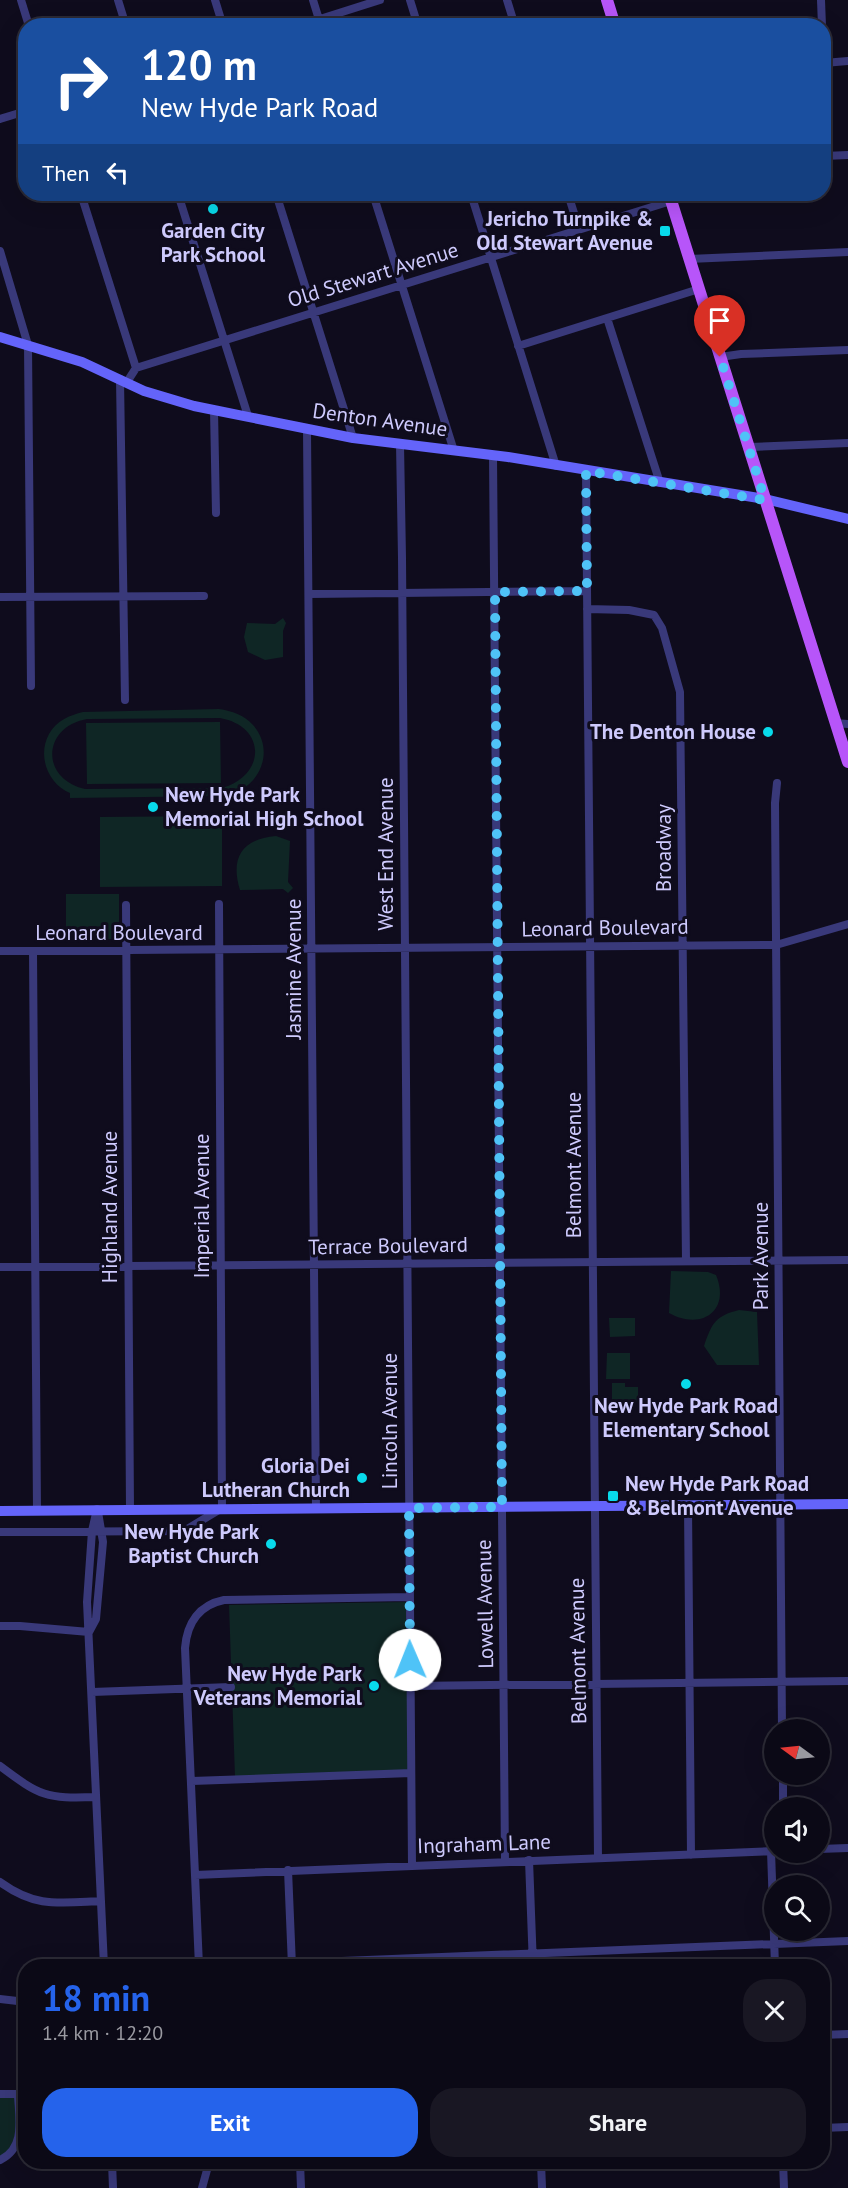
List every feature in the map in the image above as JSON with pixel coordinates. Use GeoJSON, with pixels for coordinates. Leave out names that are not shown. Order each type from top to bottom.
{"type":"FeatureCollection","features":[{"type":"Feature","properties":{"kind":"main road"},"geometry":{"type":"LineString","coordinates":[[608,0],[613,18]]}},
{"type":"Feature","properties":{"kind":"main road"},"geometry":{"type":"LineString","coordinates":[[671,201],[765,500],[842,723],[848,762]]}},
{"type":"Feature","properties":{"kind":"main road","name":"Denton Avenue"},"geometry":{"type":"LineString","coordinates":[[0,336],[82,362],[162,397],[214,410],[353,438],[493,456],[765,500],[848,519]]}},
{"type":"Feature","properties":{"kind":"main road"},"geometry":{"type":"LineString","coordinates":[[0,1511],[848,1504]]}},
{"type":"Feature","properties":{"kind":"street"},"geometry":{"type":"LineString","coordinates":[[21,0],[27,18]]}},
{"type":"Feature","properties":{"kind":"street"},"geometry":{"type":"LineString","coordinates":[[118,0],[124,18]]}},
{"type":"Feature","properties":{"kind":"street"},"geometry":{"type":"LineString","coordinates":[[215,0],[221,18]]}},
{"type":"Feature","properties":{"kind":"street"},"geometry":{"type":"LineString","coordinates":[[312,0],[319,18]]}},
{"type":"Feature","properties":{"kind":"street"},"geometry":{"type":"LineString","coordinates":[[331,18],[380,0]]}},
{"type":"Feature","properties":{"kind":"street"},"geometry":{"type":"LineString","coordinates":[[410,0],[416,18]]}},
{"type":"Feature","properties":{"kind":"street"},"geometry":{"type":"LineString","coordinates":[[507,0],[513,18]]}},
{"type":"Feature","properties":{"kind":"street"},"geometry":{"type":"LineString","coordinates":[[821,0],[822,18]]}},
{"type":"Feature","properties":{"kind":"street"},"geometry":{"type":"LineString","coordinates":[[831,62],[848,61]]}},
{"type":"Feature","properties":{"kind":"street"},"geometry":{"type":"LineString","coordinates":[[0,119],[18,113]]}},
{"type":"Feature","properties":{"kind":"street"},"geometry":{"type":"LineString","coordinates":[[831,156],[848,155]]}},
{"type":"Feature","properties":{"kind":"street"},"geometry":{"type":"LineString","coordinates":[[83,201],[136,368],[124,381],[121,447],[125,700]]}},
{"type":"Feature","properties":{"kind":"street"},"geometry":{"type":"LineString","coordinates":[[180,201],[248,416]]}},
{"type":"Feature","properties":{"kind":"street"},"geometry":{"type":"LineString","coordinates":[[278,201],[353,438]]}},
{"type":"Feature","properties":{"kind":"street"},"geometry":{"type":"LineString","coordinates":[[376,201],[454,451]]}},
{"type":"Feature","properties":{"kind":"street"},"geometry":{"type":"LineString","coordinates":[[473,201],[556,466]]}},
{"type":"Feature","properties":{"kind":"street"},"geometry":{"type":"LineString","coordinates":[[570,201],[579,229]]}},
{"type":"Feature","properties":{"kind":"street","name":"Old Stewart Avenue"},"geometry":{"type":"LineString","coordinates":[[136,368],[579,229],[659,201]]}},
{"type":"Feature","properties":{"kind":"street"},"geometry":{"type":"LineString","coordinates":[[0,251],[28,345],[31,686]]}},
{"type":"Feature","properties":{"kind":"street"},"geometry":{"type":"LineString","coordinates":[[689,259],[848,252]]}},
{"type":"Feature","properties":{"kind":"street"},"geometry":{"type":"LineString","coordinates":[[518,346],[699,289]]}},
{"type":"Feature","properties":{"kind":"street"},"geometry":{"type":"LineString","coordinates":[[607,318],[660,483]]}},
{"type":"Feature","properties":{"kind":"street"},"geometry":{"type":"LineString","coordinates":[[720,357],[741,354],[848,350]]}},
{"type":"Feature","properties":{"kind":"street"},"geometry":{"type":"LineString","coordinates":[[214,410],[216,513]]}},
{"type":"Feature","properties":{"kind":"street","name":"Jasmine Avenue"},"geometry":{"type":"LineString","coordinates":[[308,430],[316,1509]]}},
{"type":"Feature","properties":{"kind":"street"},"geometry":{"type":"LineString","coordinates":[[749,447],[848,443]]}},
{"type":"Feature","properties":{"kind":"street","name":"West End Avenue"},"geometry":{"type":"LineString","coordinates":[[400,444],[407,1264]]}},
{"type":"Feature","properties":{"kind":"street","name":"Lowell Avenue"},"geometry":{"type":"LineString","coordinates":[[493,456],[505,1862]]}},
{"type":"Feature","properties":{"kind":"street","name":"Belmont Avenue"},"geometry":{"type":"LineString","coordinates":[[586,471],[598,1858]]}},
{"type":"Feature","properties":{"kind":"street"},"geometry":{"type":"LineString","coordinates":[[309,594],[587,591]]}},
{"type":"Feature","properties":{"kind":"street"},"geometry":{"type":"LineString","coordinates":[[0,597],[204,596]]}},
{"type":"Feature","properties":{"kind":"street","name":"Broadway"},"geometry":{"type":"LineString","coordinates":[[587,609],[629,610],[654,615],[662,628],[676,675],[681,705],[686,1261]]}},
{"type":"Feature","properties":{"kind":"street","name":"Park Avenue"},"geometry":{"type":"LineString","coordinates":[[777,783],[775,803],[783,1719]]}},
{"type":"Feature","properties":{"kind":"street","name":"Imperial Avenue"},"geometry":{"type":"LineString","coordinates":[[219,904],[222,1508]]}},
{"type":"Feature","properties":{"kind":"street","name":"Highland Avenue"},"geometry":{"type":"LineString","coordinates":[[126,905],[130,1509]]}},
{"type":"Feature","properties":{"kind":"street","name":"Leonard Boulevard"},"geometry":{"type":"LineString","coordinates":[[0,951],[776,945],[848,924]]}},
{"type":"Feature","properties":{"kind":"street"},"geometry":{"type":"LineString","coordinates":[[33,951],[38,1510]]}},
{"type":"Feature","properties":{"kind":"street","name":"Terrace Boulevard"},"geometry":{"type":"LineString","coordinates":[[0,1267],[848,1260]]}},
{"type":"Feature","properties":{"kind":"street","name":"Lincoln Avenue"},"geometry":{"type":"LineString","coordinates":[[407,1264],[412,1865]]}},
{"type":"Feature","properties":{"kind":"street"},"geometry":{"type":"LineString","coordinates":[[688,1506],[691,1854]]}},
{"type":"Feature","properties":{"kind":"street"},"geometry":{"type":"LineString","coordinates":[[0,1532],[184,1531],[222,1508]]}},
{"type":"Feature","properties":{"kind":"street"},"geometry":{"type":"LineString","coordinates":[[89,1632],[96,1619],[103,1542],[97,1509]]}},
{"type":"Feature","properties":{"kind":"street"},"geometry":{"type":"LineString","coordinates":[[97,1509],[92,1531],[87,1602],[104,1959]]}},
{"type":"Feature","properties":{"kind":"street"},"geometry":{"type":"LineString","coordinates":[[199,1959],[185,1648],[186,1636],[191,1624],[207,1606],[224,1599],[410,1597]]}},
{"type":"Feature","properties":{"kind":"street"},"geometry":{"type":"LineString","coordinates":[[0,1626],[89,1632]]}},
{"type":"Feature","properties":{"kind":"street"},"geometry":{"type":"LineString","coordinates":[[411,1686],[848,1681]]}},
{"type":"Feature","properties":{"kind":"street"},"geometry":{"type":"LineString","coordinates":[[92,1692],[231,1688]]}},
{"type":"Feature","properties":{"kind":"street"},"geometry":{"type":"LineString","coordinates":[[0,1766],[26,1786],[41,1793],[57,1798],[96,1797]]}},
{"type":"Feature","properties":{"kind":"street"},"geometry":{"type":"LineString","coordinates":[[192,1781],[411,1773]]}},
{"type":"Feature","properties":{"kind":"street"},"geometry":{"type":"LineString","coordinates":[[830,1849],[848,1848]]}},
{"type":"Feature","properties":{"kind":"street","name":"Ingraham Lane"},"geometry":{"type":"LineString","coordinates":[[195,1875],[764,1851]]}},
{"type":"Feature","properties":{"kind":"street"},"geometry":{"type":"LineString","coordinates":[[529,1860],[533,1959]]}},
{"type":"Feature","properties":{"kind":"street"},"geometry":{"type":"LineString","coordinates":[[772,1863],[775,1959]]}},
{"type":"Feature","properties":{"kind":"street"},"geometry":{"type":"LineString","coordinates":[[288,1870],[292,1959]]}},
{"type":"Feature","properties":{"kind":"street"},"geometry":{"type":"LineString","coordinates":[[0,1882],[27,1899],[48,1903],[101,1901]]}},
{"type":"Feature","properties":{"kind":"street"},"geometry":{"type":"LineString","coordinates":[[423,1959],[848,1941]]}},
{"type":"Feature","properties":{"kind":"street"},"geometry":{"type":"LineString","coordinates":[[0,1999],[18,2001]]}},
{"type":"Feature","properties":{"kind":"street"},"geometry":{"type":"LineString","coordinates":[[830,2035],[848,2034]]}},
{"type":"Feature","properties":{"kind":"street"},"geometry":{"type":"LineString","coordinates":[[0,2094],[18,2095]]}},
{"type":"Feature","properties":{"kind":"street"},"geometry":{"type":"LineString","coordinates":[[830,2128],[848,2127]]}},
{"type":"Feature","properties":{"kind":"street"},"geometry":{"type":"LineString","coordinates":[[0,2160],[6,2158],[17,2144],[18,2137]]}},
{"type":"Feature","properties":{"kind":"street"},"geometry":{"type":"LineString","coordinates":[[112,2169],[113,2188]]}},
{"type":"Feature","properties":{"kind":"street"},"geometry":{"type":"LineString","coordinates":[[202,2188],[207,2169]]}},
{"type":"Feature","properties":{"kind":"street"},"geometry":{"type":"LineString","coordinates":[[300,2169],[301,2188]]}},
{"type":"Feature","properties":{"kind":"street"},"geometry":{"type":"LineString","coordinates":[[541,2169],[542,2188]]}},
{"type":"Feature","properties":{"kind":"street"},"geometry":{"type":"LineString","coordinates":[[783,2169],[784,2188]]}},
{"type":"Feature","properties":{"kind":"green space"},"geometry":{"type":"Polygon","coordinates":[[[283,618],[286,623],[283,631],[283,657],[265,660],[248,652],[244,637],[247,623],[275,624],[283,618]]]}},
{"type":"Feature","properties":{"kind":"green space"},"geometry":{"type":"Polygon","coordinates":[[[219,709],[229,711],[242,716],[253,725],[260,736],[263,759],[253,780],[233,794],[70,798],[70,793],[62,789],[51,776],[44,751],[49,734],[59,722],[83,712],[219,709]],[[220,718],[87,719],[72,724],[61,732],[52,753],[54,765],[60,775],[70,783],[85,789],[222,788],[237,782],[247,773],[253,762],[255,751],[253,740],[246,730],[220,718]]]}},
{"type":"Feature","properties":{"kind":"green space"},"geometry":{"type":"Polygon","coordinates":[[[220,722],[221,783],[87,784],[86,723],[220,722]]]}},
{"type":"Feature","properties":{"kind":"green space"},"geometry":{"type":"Polygon","coordinates":[[[222,816],[222,886],[100,887],[100,817],[222,816]]]}},
{"type":"Feature","properties":{"kind":"green space"},"geometry":{"type":"Polygon","coordinates":[[[276,836],[290,841],[288,882],[293,888],[288,893],[283,889],[240,890],[237,868],[242,852],[255,841],[276,836]]]}},
{"type":"Feature","properties":{"kind":"green space"},"geometry":{"type":"Polygon","coordinates":[[[66,894],[119,894],[119,939],[66,939],[66,894]]]}},
{"type":"Feature","properties":{"kind":"green space"},"geometry":{"type":"Polygon","coordinates":[[[671,1271],[708,1272],[716,1275],[720,1288],[716,1308],[702,1318],[692,1320],[669,1313],[671,1271]]]}},
{"type":"Feature","properties":{"kind":"green space"},"geometry":{"type":"Polygon","coordinates":[[[739,1310],[757,1312],[759,1365],[717,1365],[704,1346],[707,1338],[712,1326],[719,1318],[739,1310]]]}},
{"type":"Feature","properties":{"kind":"green space"},"geometry":{"type":"Polygon","coordinates":[[[609,1318],[635,1318],[635,1336],[610,1337],[609,1318]]]}},
{"type":"Feature","properties":{"kind":"green space"},"geometry":{"type":"Polygon","coordinates":[[[607,1353],[630,1353],[630,1379],[606,1379],[607,1353]]]}},
{"type":"Feature","properties":{"kind":"green space"},"geometry":{"type":"Polygon","coordinates":[[[612,1383],[625,1383],[625,1387],[638,1387],[638,1400],[634,1405],[626,1405],[626,1402],[612,1402],[612,1383]]]}},
{"type":"Feature","properties":{"kind":"green space"},"geometry":{"type":"Polygon","coordinates":[[[406,1602],[408,1770],[235,1777],[229,1605],[406,1602]]]}},
{"type":"Feature","properties":{"kind":"green space"},"geometry":{"type":"Polygon","coordinates":[[[0,2096],[15,2097],[17,2128],[12,2147],[0,2158],[0,2096]]]}},
{"type":"Feature","properties":{"kind":"place","name":"Garden City Park School"},"geometry":{"type":"Point","coordinates":[213,209]}},
{"type":"Feature","properties":{"kind":"place","name":"Jericho Turnpike & Old Stewart Avenue"},"geometry":{"type":"Point","coordinates":[665,231]}},
{"type":"Feature","properties":{"kind":"place","name":"The Denton House"},"geometry":{"type":"Point","coordinates":[768,732]}},
{"type":"Feature","properties":{"kind":"place","name":"New Hyde Park Memorial High School"},"geometry":{"type":"Point","coordinates":[153,807]}},
{"type":"Feature","properties":{"kind":"place","name":"New Hyde Park Road Elementary School"},"geometry":{"type":"Point","coordinates":[686,1384]}},
{"type":"Feature","properties":{"kind":"place","name":"Gloria Dei Lutheran Church"},"geometry":{"type":"Point","coordinates":[362,1478]}},
{"type":"Feature","properties":{"kind":"place","name":"New Hyde Park Road & Belmont Avenue"},"geometry":{"type":"Point","coordinates":[613,1496]}},
{"type":"Feature","properties":{"kind":"place","name":"New Hyde Park Baptist Church"},"geometry":{"type":"Point","coordinates":[271,1544]}},
{"type":"Feature","properties":{"kind":"place","name":"New Hyde Park Veterans Memorial"},"geometry":{"type":"Point","coordinates":[374,1686]}},
{"type":"Feature","properties":{"kind":"route"},"geometry":{"type":"LineString","coordinates":[[410,1660],[409,1508],[502,1507],[495,592],[587,591],[586,471],[765,500],[720,357]]}}]}
